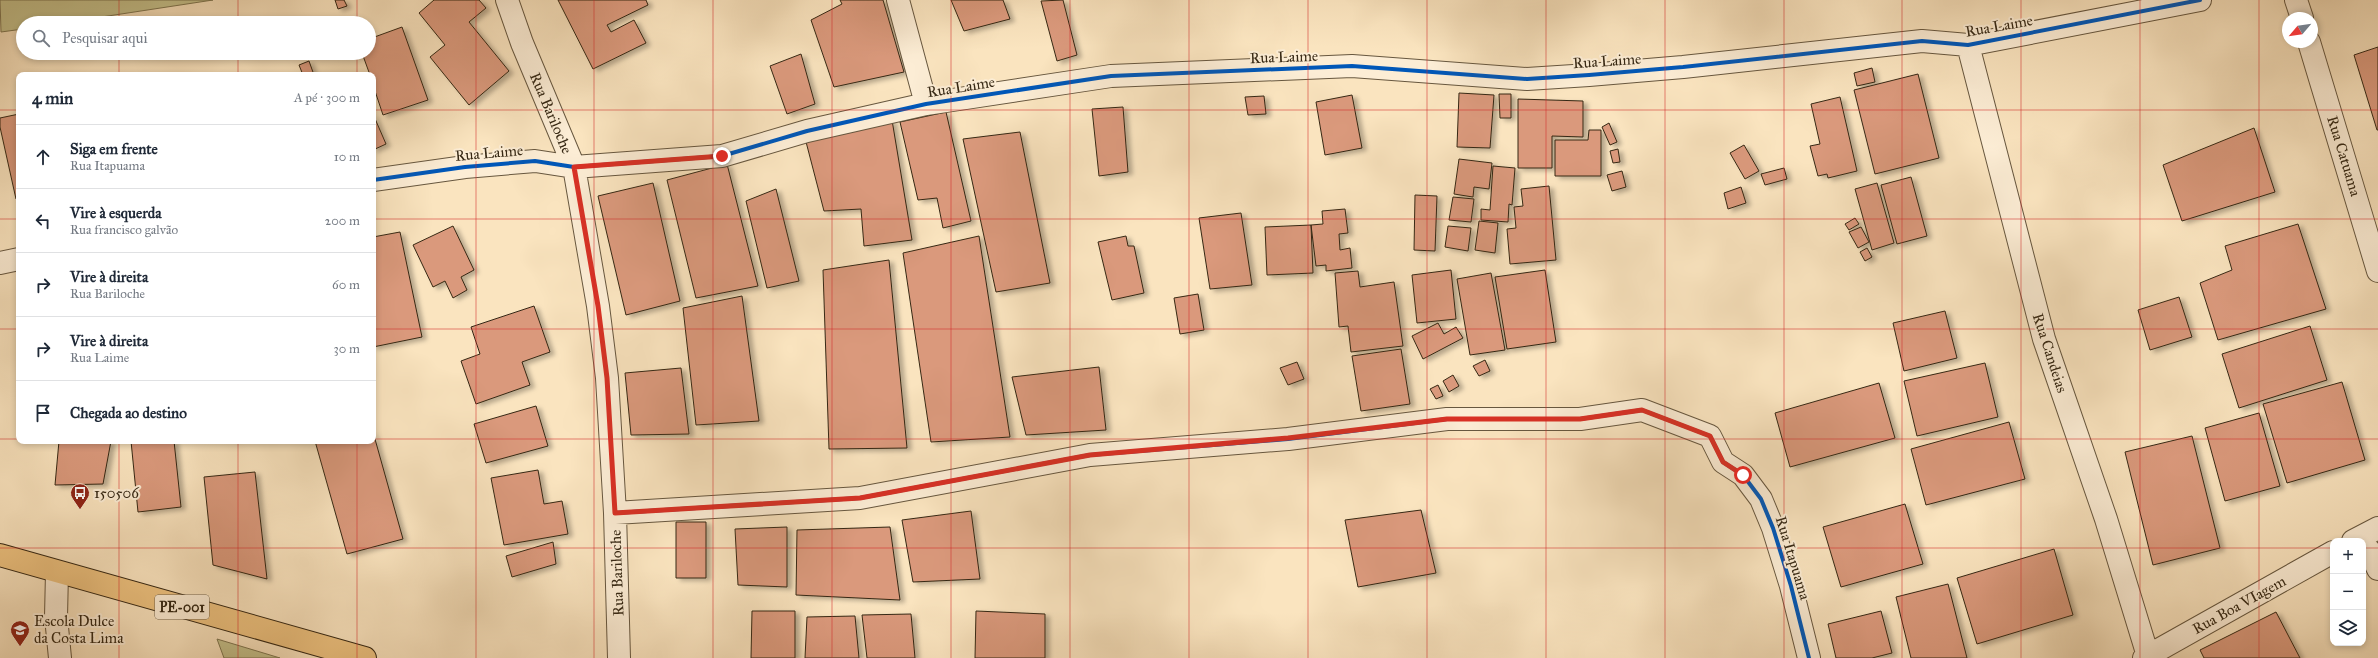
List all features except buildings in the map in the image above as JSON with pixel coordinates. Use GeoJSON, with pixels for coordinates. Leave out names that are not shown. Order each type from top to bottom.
{"type":"FeatureCollection","features":[{"type":"Feature","properties":{"kind":"main road","name":"PE-001"},"geometry":{"type":"LineString","coordinates":[[0,555],[365,658]]}},
{"type":"Feature","properties":{"kind":"street","name":"Rua Bariloche"},"geometry":{"type":"LineString","coordinates":[[507,0],[522,43],[574,167],[601,327],[607,378],[615,513],[619,658]]}},
{"type":"Feature","properties":{"kind":"street"},"geometry":{"type":"LineString","coordinates":[[898,0],[926,104]]}},
{"type":"Feature","properties":{"kind":"street","name":"Rua Laime"},"geometry":{"type":"LineString","coordinates":[[376,180],[465,167],[535,161],[574,167],[722,156],[807,131],[926,104],[1111,76],[1352,66],[1526,79],[1683,67],[1922,41],[1968,45],[2200,0]]}},
{"type":"Feature","properties":{"kind":"street"},"geometry":{"type":"LineString","coordinates":[[2296,0],[2300,12]]}},
{"type":"Feature","properties":{"kind":"street","name":"Rua Candeias"},"geometry":{"type":"LineString","coordinates":[[1968,45],[2044,339],[2106,519],[2146,657]]}},
{"type":"Feature","properties":{"kind":"street","name":"Rua Catuama"},"geometry":{"type":"LineString","coordinates":[[2311,48],[2378,270]]}},
{"type":"Feature","properties":{"kind":"street"},"geometry":{"type":"LineString","coordinates":[[0,263],[16,260]]}},
{"type":"Feature","properties":{"kind":"street","name":"Rua Itapuama"},"geometry":{"type":"LineString","coordinates":[[615,513],[860,498],[1090,455],[1288,438],[1447,419],[1580,419],[1642,410],[1710,436],[1723,462],[1743,475],[1761,499],[1773,528],[1791,586],[1809,658]]}},
{"type":"Feature","properties":{"kind":"street"},"geometry":{"type":"LineString","coordinates":[[2359,538],[2378,528]]}},
{"type":"Feature","properties":{"kind":"street"},"geometry":{"type":"LineString","coordinates":[[2366,548],[2369,550],[2378,569]]}},
{"type":"Feature","properties":{"kind":"street","name":"Rua Boa VIagem"},"geometry":{"type":"LineString","coordinates":[[2146,657],[2330,554]]}},
{"type":"Feature","properties":{"kind":"street"},"geometry":{"type":"LineString","coordinates":[[57,572],[56,617],[60,658]]}},
{"type":"Feature","properties":{"kind":"shaded area"},"geometry":{"type":"Polygon","coordinates":[[[0,0],[213,0],[108,16],[16,16],[16,30],[1,32],[0,0]]]}},
{"type":"Feature","properties":{"kind":"shaded area"},"geometry":{"type":"Polygon","coordinates":[[[217,639],[280,658],[224,658],[217,639]]]}},
{"type":"Feature","properties":{"kind":"cycle path"},"geometry":{"type":"LineString","coordinates":[[376,180],[465,167],[535,161],[574,167],[722,156],[807,131],[926,104],[1111,76],[1352,66],[1527,79],[1589,75],[1683,67],[1922,41],[1968,45],[2200,0]]}},
{"type":"Feature","properties":{"kind":"cycle path"},"geometry":{"type":"LineString","coordinates":[[615,513],[860,498],[1090,455],[1288,439],[1447,419],[1580,419],[1642,410],[1710,436],[1723,462],[1743,475],[1761,499],[1773,528],[1791,586],[1809,658]]}},
{"type":"Feature","properties":{"kind":"place","name":"150506"},"geometry":{"type":"Point","coordinates":[80,510]}},
{"type":"Feature","properties":{"kind":"place","name":"Escola Dulce da Costa Lima"},"geometry":{"type":"Point","coordinates":[20,647]}},
{"type":"Feature","properties":{"kind":"route"},"geometry":{"type":"LineString","coordinates":[[722,156],[574,167],[598,306],[607,378],[615,513],[860,498],[1090,455],[1288,438],[1447,419],[1580,419],[1642,410],[1710,436],[1723,462],[1743,475]]}}]}
